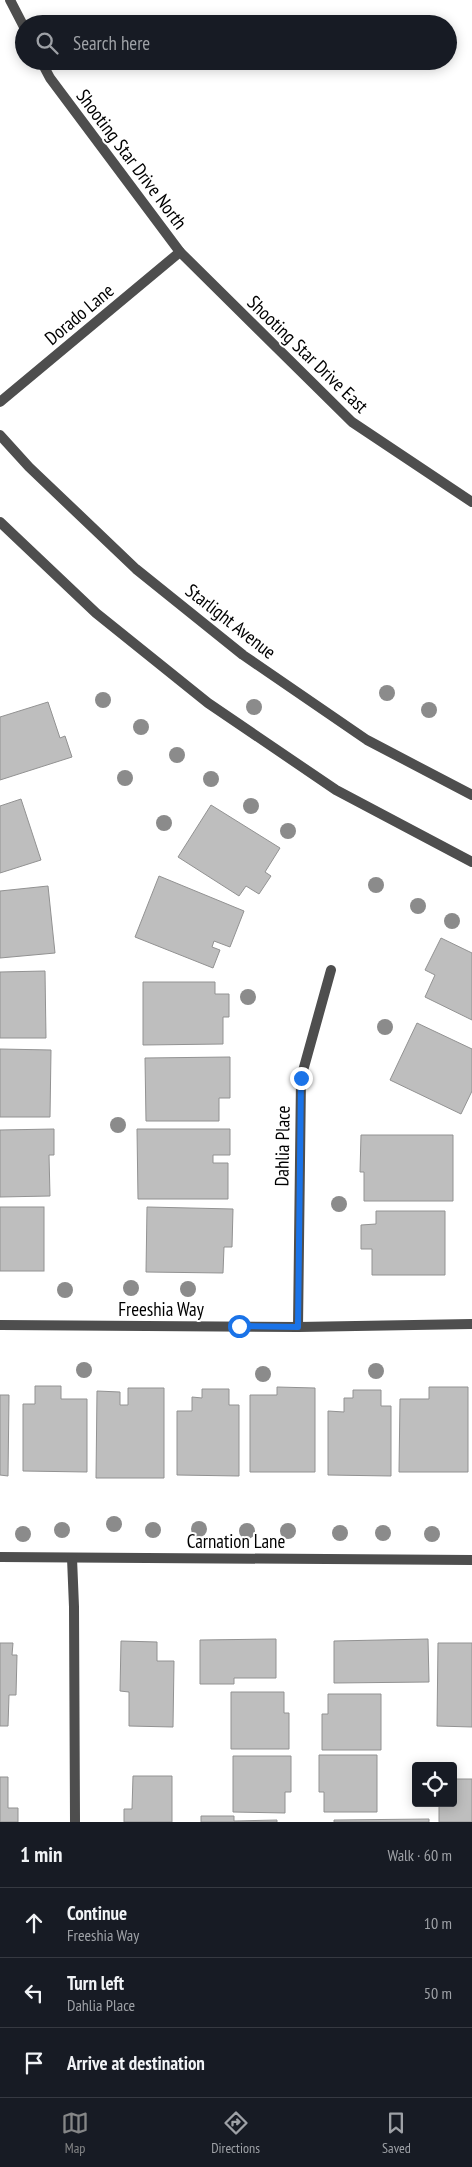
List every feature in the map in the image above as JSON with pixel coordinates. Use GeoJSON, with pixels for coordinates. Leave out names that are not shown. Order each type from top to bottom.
{"type":"FeatureCollection","features":[{"type":"Feature","properties":{"kind":"street"},"geometry":{"type":"LineString","coordinates":[[10,0],[18,15]]}},
{"type":"Feature","properties":{"kind":"street","name":"Shooting Star Drive North"},"geometry":{"type":"LineString","coordinates":[[46,70],[180,252]]}},
{"type":"Feature","properties":{"kind":"street","name":"Dorado Lane"},"geometry":{"type":"LineString","coordinates":[[0,402],[180,252]]}},
{"type":"Feature","properties":{"kind":"street","name":"Shooting Star Drive East"},"geometry":{"type":"LineString","coordinates":[[180,252],[352,422],[472,502]]}},
{"type":"Feature","properties":{"kind":"street","name":"Starlight Avenue"},"geometry":{"type":"LineString","coordinates":[[0,435],[29,467],[136,569],[243,655],[367,740],[472,795]]}},
{"type":"Feature","properties":{"kind":"street"},"geometry":{"type":"LineString","coordinates":[[0,522],[96,613],[208,703],[336,790],[472,862]]}},
{"type":"Feature","properties":{"kind":"street","name":"Dahlia Place"},"geometry":{"type":"LineString","coordinates":[[298,1327],[301,1078],[331,970]]}},
{"type":"Feature","properties":{"kind":"street","name":"Freeshia Way"},"geometry":{"type":"LineString","coordinates":[[0,1325],[298,1327],[472,1324]]}},
{"type":"Feature","properties":{"kind":"street","name":"Carnation Lane"},"geometry":{"type":"LineString","coordinates":[[0,1557],[472,1560]]}},
{"type":"Feature","properties":{"kind":"street"},"geometry":{"type":"LineString","coordinates":[[72,1558],[75,1822]]}},
{"type":"Feature","properties":{"kind":"building"},"geometry":{"type":"Polygon","coordinates":[[[48,702],[60,738],[65,736],[72,757],[0,780],[0,717],[48,702]]]}},
{"type":"Feature","properties":{"kind":"building"},"geometry":{"type":"Polygon","coordinates":[[[21,799],[41,860],[0,873],[0,806],[21,799]]]}},
{"type":"Feature","properties":{"kind":"building"},"geometry":{"type":"Polygon","coordinates":[[[211,805],[280,848],[265,872],[271,876],[259,894],[246,886],[239,896],[178,857],[211,805]]]}},
{"type":"Feature","properties":{"kind":"building"},"geometry":{"type":"Polygon","coordinates":[[[159,876],[244,911],[230,947],[214,941],[212,947],[220,950],[213,968],[135,937],[159,876]]]}},
{"type":"Feature","properties":{"kind":"building"},"geometry":{"type":"Polygon","coordinates":[[[48,886],[55,953],[0,958],[0,891],[48,886]]]}},
{"type":"Feature","properties":{"kind":"building"},"geometry":{"type":"Polygon","coordinates":[[[441,938],[472,953],[472,1020],[425,997],[435,975],[425,970],[441,938]]]}},
{"type":"Feature","properties":{"kind":"building"},"geometry":{"type":"Polygon","coordinates":[[[45,971],[46,1038],[0,1038],[0,972],[45,971]]]}},
{"type":"Feature","properties":{"kind":"building"},"geometry":{"type":"Polygon","coordinates":[[[143,982],[215,982],[215,994],[229,994],[229,1017],[223,1017],[223,1044],[143,1045],[143,982]]]}},
{"type":"Feature","properties":{"kind":"building"},"geometry":{"type":"Polygon","coordinates":[[[417,1023],[472,1049],[472,1091],[461,1114],[390,1080],[417,1023]]]}},
{"type":"Feature","properties":{"kind":"building"},"geometry":{"type":"Polygon","coordinates":[[[0,1049],[51,1050],[50,1117],[0,1117],[0,1049]]]}},
{"type":"Feature","properties":{"kind":"building"},"geometry":{"type":"Polygon","coordinates":[[[230,1057],[230,1098],[219,1098],[219,1121],[146,1121],[145,1058],[230,1057]]]}},
{"type":"Feature","properties":{"kind":"building"},"geometry":{"type":"Polygon","coordinates":[[[54,1129],[54,1155],[49,1155],[50,1196],[0,1197],[0,1130],[54,1129]]]}},
{"type":"Feature","properties":{"kind":"building"},"geometry":{"type":"Polygon","coordinates":[[[137,1129],[230,1129],[230,1155],[213,1155],[213,1163],[228,1163],[228,1199],[138,1199],[137,1129]]]}},
{"type":"Feature","properties":{"kind":"building"},"geometry":{"type":"Polygon","coordinates":[[[361,1135],[453,1135],[453,1201],[364,1201],[364,1172],[360,1172],[361,1135]]]}},
{"type":"Feature","properties":{"kind":"building"},"geometry":{"type":"Polygon","coordinates":[[[0,1207],[44,1207],[44,1271],[0,1271],[0,1207]]]}},
{"type":"Feature","properties":{"kind":"building"},"geometry":{"type":"Polygon","coordinates":[[[147,1207],[233,1209],[232,1247],[224,1247],[223,1273],[146,1272],[147,1207]]]}},
{"type":"Feature","properties":{"kind":"building"},"geometry":{"type":"Polygon","coordinates":[[[376,1211],[445,1211],[445,1275],[372,1275],[372,1249],[361,1249],[361,1225],[376,1224],[376,1211]]]}},
{"type":"Feature","properties":{"kind":"building"},"geometry":{"type":"Polygon","coordinates":[[[35,1386],[61,1386],[61,1399],[87,1399],[87,1472],[23,1471],[23,1404],[35,1404],[35,1386]]]}},
{"type":"Feature","properties":{"kind":"building"},"geometry":{"type":"Polygon","coordinates":[[[277,1387],[315,1388],[315,1472],[250,1472],[250,1395],[277,1395],[277,1387]]]}},
{"type":"Feature","properties":{"kind":"building"},"geometry":{"type":"Polygon","coordinates":[[[429,1387],[468,1387],[468,1472],[399,1472],[400,1399],[429,1399],[429,1387]]]}},
{"type":"Feature","properties":{"kind":"building"},"geometry":{"type":"Polygon","coordinates":[[[128,1388],[164,1388],[164,1478],[96,1478],[97,1391],[120,1392],[120,1405],[128,1405],[128,1388]]]}},
{"type":"Feature","properties":{"kind":"building"},"geometry":{"type":"Polygon","coordinates":[[[202,1389],[229,1389],[229,1405],[239,1405],[239,1476],[177,1475],[177,1411],[192,1411],[192,1397],[202,1398],[202,1389]]]}},
{"type":"Feature","properties":{"kind":"building"},"geometry":{"type":"Polygon","coordinates":[[[353,1390],[381,1390],[381,1406],[391,1406],[391,1476],[328,1475],[328,1411],[344,1412],[344,1398],[353,1398],[353,1390]]]}},
{"type":"Feature","properties":{"kind":"building"},"geometry":{"type":"Polygon","coordinates":[[[0,1395],[9,1395],[8,1476],[0,1475],[0,1395]]]}},
{"type":"Feature","properties":{"kind":"building"},"geometry":{"type":"Polygon","coordinates":[[[276,1639],[276,1678],[234,1678],[234,1684],[200,1684],[200,1640],[276,1639]]]}},
{"type":"Feature","properties":{"kind":"building"},"geometry":{"type":"Polygon","coordinates":[[[428,1639],[429,1682],[334,1683],[334,1641],[428,1639]]]}},
{"type":"Feature","properties":{"kind":"building"},"geometry":{"type":"Polygon","coordinates":[[[121,1641],[157,1642],[157,1661],[174,1661],[173,1727],[129,1726],[129,1692],[120,1691],[121,1641]]]}},
{"type":"Feature","properties":{"kind":"building"},"geometry":{"type":"Polygon","coordinates":[[[0,1643],[13,1643],[12,1655],[17,1655],[16,1695],[9,1695],[8,1726],[0,1726],[0,1643]]]}},
{"type":"Feature","properties":{"kind":"building"},"geometry":{"type":"Polygon","coordinates":[[[438,1643],[472,1643],[472,1727],[437,1726],[438,1643]]]}},
{"type":"Feature","properties":{"kind":"building"},"geometry":{"type":"Polygon","coordinates":[[[231,1692],[284,1692],[284,1713],[289,1713],[289,1749],[231,1749],[231,1692]]]}},
{"type":"Feature","properties":{"kind":"building"},"geometry":{"type":"Polygon","coordinates":[[[328,1694],[381,1694],[381,1750],[322,1750],[322,1714],[328,1714],[328,1694]]]}},
{"type":"Feature","properties":{"kind":"building"},"geometry":{"type":"Polygon","coordinates":[[[319,1755],[377,1755],[377,1812],[324,1812],[324,1792],[319,1792],[319,1755]]]}},
{"type":"Feature","properties":{"kind":"building"},"geometry":{"type":"Polygon","coordinates":[[[233,1756],[291,1756],[291,1792],[285,1792],[285,1813],[233,1812],[233,1756]]]}},
{"type":"Feature","properties":{"kind":"building"},"geometry":{"type":"Polygon","coordinates":[[[133,1776],[172,1776],[172,1822],[124,1822],[124,1809],[132,1809],[133,1776]]]}},
{"type":"Feature","properties":{"kind":"building"},"geometry":{"type":"Polygon","coordinates":[[[0,1777],[8,1777],[8,1808],[18,1808],[18,1822],[0,1822],[0,1777]]]}},
{"type":"Feature","properties":{"kind":"building"},"geometry":{"type":"Polygon","coordinates":[[[457,1779],[472,1779],[472,1822],[439,1822],[439,1807],[457,1807],[457,1779]]]}},
{"type":"Feature","properties":{"kind":"building"},"geometry":{"type":"Polygon","coordinates":[[[201,1816],[234,1816],[234,1821],[277,1820],[277,1822],[201,1822],[201,1816]]]}},
{"type":"Feature","properties":{"kind":"building"},"geometry":{"type":"Polygon","coordinates":[[[429,1819],[429,1822],[334,1822],[334,1820],[429,1819]]]}},
{"type":"Feature","properties":{"kind":"route"},"geometry":{"type":"LineString","coordinates":[[239,1326],[298,1327],[301,1078]]}}]}
